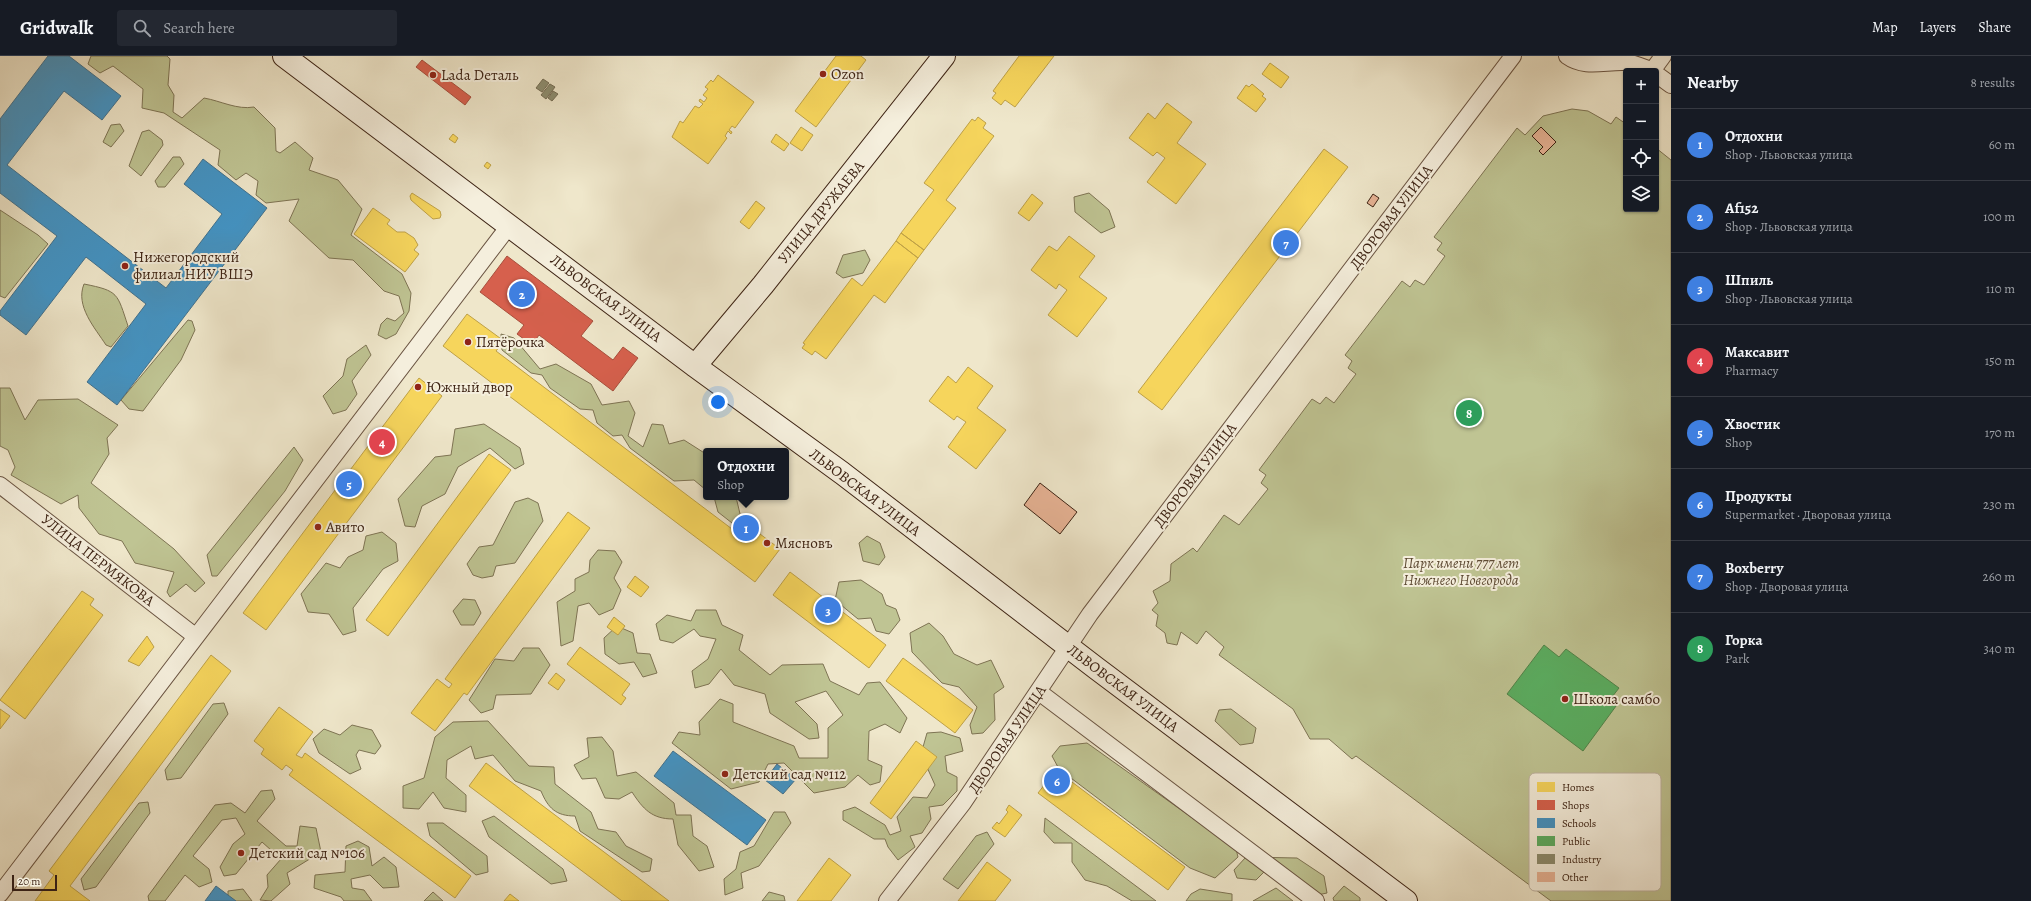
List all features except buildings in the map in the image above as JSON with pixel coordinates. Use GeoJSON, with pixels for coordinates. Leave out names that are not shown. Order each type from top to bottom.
{"type":"FeatureCollection","features":[{"type":"Feature","properties":{"kind":"main road","name":"ЛЬВОВСКАЯ УЛИЦА"},"geometry":{"type":"LineString","coordinates":[[284,56],[695,366],[842,473],[1069,648],[1406,901]]}},
{"type":"Feature","properties":{"kind":"main road","name":"УЛИЦА ДРУЖАЕВА"},"geometry":{"type":"LineString","coordinates":[[695,366],[762,285],[938,58]]}},
{"type":"Feature","properties":{"kind":"street","name":"ДВОРОВАЯ УЛИЦА"},"geometry":{"type":"LineString","coordinates":[[887,901],[963,803],[1110,589],[1512,56]]}},
{"type":"Feature","properties":{"kind":"street"},"geometry":{"type":"LineString","coordinates":[[1567,56],[1575,62],[1584,64],[1627,62],[1644,68]]}},
{"type":"Feature","properties":{"kind":"street"},"geometry":{"type":"LineString","coordinates":[[1654,68],[1663,56]]}},
{"type":"Feature","properties":{"kind":"street"},"geometry":{"type":"LineString","coordinates":[[1659,76],[1671,85]]}},
{"type":"Feature","properties":{"kind":"street"},"geometry":{"type":"LineString","coordinates":[[0,894],[195,636],[509,226]]}},
{"type":"Feature","properties":{"kind":"street","name":"УЛИЦА ПЕРМЯКОВА"},"geometry":{"type":"LineString","coordinates":[[0,485],[195,636]]}},
{"type":"Feature","properties":{"kind":"street"},"geometry":{"type":"LineString","coordinates":[[1039,692],[1316,901]]}},
{"type":"Feature","properties":{"kind":"green space"},"geometry":{"type":"Polygon","coordinates":[[[91,56],[167,56],[170,59],[168,85],[174,95],[173,112],[182,118],[204,98],[235,106],[248,108],[254,107],[275,128],[276,151],[280,153],[295,142],[313,158],[309,170],[338,180],[362,209],[351,235],[402,274],[411,293],[409,311],[396,334],[386,339],[378,335],[381,324],[387,318],[395,321],[404,313],[399,296],[384,291],[353,260],[329,258],[289,221],[299,199],[266,203],[256,195],[258,181],[246,173],[236,180],[218,165],[220,150],[164,113],[142,108],[143,89],[113,66],[100,73],[88,64],[91,56]]]}},
{"type":"Feature","properties":{"kind":"green space","name":"Парк имени 777 лет Нижнего Новгорода"},"geometry":{"type":"Polygon","coordinates":[[[1572,109],[1588,111],[1611,124],[1616,117],[1623,122],[1623,212],[1659,212],[1659,150],[1671,160],[1671,901],[1551,901],[1538,891],[1661,891],[1661,773],[1529,773],[1529,885],[1356,756],[1352,759],[1329,739],[1310,739],[1293,709],[1219,655],[1224,647],[1206,631],[1197,644],[1181,632],[1177,645],[1167,643],[1165,633],[1156,626],[1158,615],[1152,610],[1158,603],[1153,591],[1170,581],[1171,564],[1193,548],[1197,552],[1224,515],[1239,525],[1268,489],[1261,483],[1266,475],[1259,470],[1312,399],[1320,404],[1326,397],[1334,403],[1356,374],[1348,368],[1352,361],[1345,355],[1402,281],[1410,287],[1415,280],[1424,285],[1445,256],[1437,250],[1442,243],[1434,237],[1517,128],[1525,135],[1543,116],[1572,109]]]}},
{"type":"Feature","properties":{"kind":"green space"},"geometry":{"type":"Polygon","coordinates":[[[120,124],[124,131],[111,147],[103,142],[111,125],[120,124]]]}},
{"type":"Feature","properties":{"kind":"green space"},"geometry":{"type":"Polygon","coordinates":[[[149,130],[162,140],[163,145],[141,176],[129,166],[142,132],[149,130]]]}},
{"type":"Feature","properties":{"kind":"green space"},"geometry":{"type":"Polygon","coordinates":[[[173,157],[180,157],[184,164],[165,187],[158,187],[155,181],[173,157]]]}},
{"type":"Feature","properties":{"kind":"green space"},"geometry":{"type":"Polygon","coordinates":[[[1089,193],[1109,210],[1115,227],[1101,233],[1075,212],[1074,197],[1089,193]]]}},
{"type":"Feature","properties":{"kind":"green space"},"geometry":{"type":"Polygon","coordinates":[[[0,210],[38,235],[48,244],[5,298],[0,296],[0,210]]]}},
{"type":"Feature","properties":{"kind":"green space"},"geometry":{"type":"Polygon","coordinates":[[[865,250],[870,260],[863,273],[843,278],[836,273],[843,255],[865,250]]]}},
{"type":"Feature","properties":{"kind":"green space"},"geometry":{"type":"Polygon","coordinates":[[[84,284],[95,286],[110,292],[115,295],[121,306],[128,326],[111,347],[106,345],[92,324],[84,308],[82,292],[84,284]]]}},
{"type":"Feature","properties":{"kind":"green space"},"geometry":{"type":"Polygon","coordinates":[[[188,320],[192,321],[195,330],[181,360],[143,411],[129,409],[121,400],[188,320]]]}},
{"type":"Feature","properties":{"kind":"green space"},"geometry":{"type":"Polygon","coordinates":[[[501,334],[514,338],[540,369],[556,364],[591,384],[602,405],[629,401],[635,413],[628,436],[643,447],[652,424],[663,425],[669,444],[684,440],[703,452],[703,488],[694,480],[674,481],[630,448],[622,435],[613,436],[597,423],[593,410],[580,409],[550,388],[542,375],[531,373],[502,350],[501,334]]]}},
{"type":"Feature","properties":{"kind":"green space"},"geometry":{"type":"Polygon","coordinates":[[[366,345],[371,355],[352,381],[357,394],[346,410],[333,414],[323,396],[343,376],[347,359],[366,345]]]}},
{"type":"Feature","properties":{"kind":"green space"},"geometry":{"type":"Polygon","coordinates":[[[0,388],[10,388],[25,420],[38,400],[78,399],[118,425],[107,438],[109,454],[91,483],[174,549],[205,583],[195,592],[186,584],[170,597],[167,592],[174,572],[135,563],[122,541],[99,534],[79,508],[78,495],[61,504],[11,475],[15,467],[8,450],[0,446],[0,388]]]}},
{"type":"Feature","properties":{"kind":"green space"},"geometry":{"type":"Polygon","coordinates":[[[484,424],[520,448],[524,464],[515,469],[490,448],[458,467],[445,494],[422,506],[415,527],[405,526],[398,499],[435,457],[451,455],[455,429],[484,424]]]}},
{"type":"Feature","properties":{"kind":"green space"},"geometry":{"type":"Polygon","coordinates":[[[294,447],[303,460],[285,491],[217,576],[212,576],[207,555],[294,447]]]}},
{"type":"Feature","properties":{"kind":"green space"},"geometry":{"type":"Polygon","coordinates":[[[528,498],[538,503],[543,521],[515,563],[496,566],[493,576],[482,578],[473,575],[467,564],[479,547],[493,545],[515,502],[528,498]]]}},
{"type":"Feature","properties":{"kind":"green space"},"geometry":{"type":"Polygon","coordinates":[[[715,500],[737,500],[741,518],[732,523],[718,512],[715,500]]]}},
{"type":"Feature","properties":{"kind":"green space"},"geometry":{"type":"Polygon","coordinates":[[[382,532],[396,543],[398,561],[383,569],[353,608],[356,631],[343,635],[329,614],[308,612],[301,594],[326,563],[340,568],[348,557],[363,550],[366,536],[382,532]]]}},
{"type":"Feature","properties":{"kind":"green space"},"geometry":{"type":"Polygon","coordinates":[[[867,536],[880,543],[885,557],[879,565],[863,561],[859,543],[867,536]]]}},
{"type":"Feature","properties":{"kind":"green space"},"geometry":{"type":"Polygon","coordinates":[[[598,550],[615,551],[622,562],[614,578],[621,590],[613,609],[599,615],[589,603],[578,606],[573,641],[561,646],[557,602],[575,591],[575,579],[589,572],[590,560],[598,550]]]}},
{"type":"Feature","properties":{"kind":"green space"},"geometry":{"type":"Polygon","coordinates":[[[861,580],[882,594],[886,605],[896,609],[900,620],[889,634],[876,631],[871,618],[858,619],[835,600],[839,582],[861,580]]]}},
{"type":"Feature","properties":{"kind":"green space"},"geometry":{"type":"Polygon","coordinates":[[[463,599],[475,600],[481,613],[474,625],[461,625],[453,611],[463,599]]]}},
{"type":"Feature","properties":{"kind":"green space"},"geometry":{"type":"Polygon","coordinates":[[[696,610],[716,610],[722,625],[743,635],[739,650],[770,675],[782,665],[823,664],[830,681],[859,695],[867,683],[880,682],[907,718],[900,733],[885,724],[869,731],[868,760],[882,766],[880,782],[870,785],[858,775],[845,787],[814,793],[784,763],[768,764],[759,782],[731,789],[672,743],[679,732],[700,735],[699,722],[720,699],[733,704],[733,722],[794,746],[799,758],[828,758],[828,728],[843,715],[826,691],[795,702],[817,724],[819,738],[809,739],[770,713],[765,694],[734,685],[721,669],[709,684],[695,688],[692,671],[708,659],[716,639],[700,636],[694,629],[673,643],[660,640],[656,624],[667,615],[691,621],[696,610]]]}},
{"type":"Feature","properties":{"kind":"green space"},"geometry":{"type":"Polygon","coordinates":[[[929,623],[943,636],[954,654],[977,665],[991,660],[1004,687],[994,694],[995,720],[983,733],[972,734],[970,725],[977,707],[959,687],[942,683],[912,652],[910,633],[929,623]]]}},
{"type":"Feature","properties":{"kind":"green space"},"geometry":{"type":"Polygon","coordinates":[[[617,626],[633,633],[637,653],[650,654],[657,673],[643,677],[634,662],[619,664],[605,654],[604,638],[617,626]]]}},
{"type":"Feature","properties":{"kind":"green space"},"geometry":{"type":"Polygon","coordinates":[[[523,648],[539,648],[550,665],[531,694],[496,695],[493,709],[481,713],[469,700],[495,659],[514,661],[523,648]]]}},
{"type":"Feature","properties":{"kind":"green space"},"geometry":{"type":"Polygon","coordinates":[[[224,703],[228,714],[181,778],[167,780],[165,770],[213,704],[224,703]]]}},
{"type":"Feature","properties":{"kind":"green space"},"geometry":{"type":"Polygon","coordinates":[[[1231,709],[1256,728],[1253,743],[1240,745],[1215,721],[1219,710],[1231,709]]]}},
{"type":"Feature","properties":{"kind":"green space"},"geometry":{"type":"Polygon","coordinates":[[[488,721],[529,766],[554,767],[555,784],[591,812],[598,829],[616,832],[626,846],[652,859],[650,871],[642,872],[580,831],[575,816],[568,816],[558,813],[550,806],[541,791],[515,781],[493,755],[475,759],[471,746],[447,760],[446,778],[466,795],[466,812],[444,808],[433,792],[419,809],[403,808],[403,786],[424,778],[435,737],[453,722],[488,721]]]}},
{"type":"Feature","properties":{"kind":"green space"},"geometry":{"type":"Polygon","coordinates":[[[352,725],[372,730],[381,746],[375,754],[359,750],[356,755],[361,769],[350,774],[319,753],[313,739],[324,729],[340,735],[352,725]]]}},
{"type":"Feature","properties":{"kind":"green space"},"geometry":{"type":"Polygon","coordinates":[[[941,732],[960,738],[963,751],[945,756],[947,772],[957,777],[957,791],[943,805],[929,807],[931,819],[922,833],[910,836],[915,847],[898,860],[888,847],[885,839],[874,839],[843,820],[843,811],[855,807],[885,825],[890,835],[901,831],[897,817],[913,797],[927,798],[935,785],[921,754],[927,733],[941,732]]]}},
{"type":"Feature","properties":{"kind":"green space"},"geometry":{"type":"Polygon","coordinates":[[[602,737],[613,751],[617,776],[636,772],[674,803],[676,815],[691,815],[693,836],[707,846],[714,867],[699,871],[678,845],[673,819],[659,817],[649,812],[644,808],[632,792],[619,799],[605,798],[596,778],[582,779],[574,765],[589,757],[587,738],[602,737]]]}},
{"type":"Feature","properties":{"kind":"green space"},"geometry":{"type":"Polygon","coordinates":[[[1087,743],[1236,849],[1238,857],[1215,878],[1190,868],[1059,769],[1052,756],[1060,746],[1087,743]]]}},
{"type":"Feature","properties":{"kind":"green space"},"geometry":{"type":"Polygon","coordinates":[[[272,790],[275,799],[257,821],[286,846],[297,846],[300,826],[316,828],[321,852],[287,873],[290,884],[271,901],[260,900],[268,887],[267,875],[281,859],[262,842],[236,874],[224,876],[220,867],[233,844],[245,834],[236,818],[222,820],[193,856],[209,869],[212,882],[199,887],[185,875],[165,901],[149,901],[148,896],[215,805],[231,803],[245,813],[261,791],[272,790]]]}},
{"type":"Feature","properties":{"kind":"green space"},"geometry":{"type":"Polygon","coordinates":[[[148,802],[150,813],[96,887],[84,890],[81,879],[139,803],[148,802]]]}},
{"type":"Feature","properties":{"kind":"green space"},"geometry":{"type":"Polygon","coordinates":[[[774,812],[785,812],[791,823],[759,866],[741,873],[743,888],[725,895],[724,879],[736,869],[740,852],[754,846],[774,812]]]}},
{"type":"Feature","properties":{"kind":"green space"},"geometry":{"type":"Polygon","coordinates":[[[494,816],[563,869],[567,881],[551,884],[489,837],[482,821],[494,816]]]}},
{"type":"Feature","properties":{"kind":"green space"},"geometry":{"type":"Polygon","coordinates":[[[1045,818],[1156,901],[1132,901],[1107,886],[1085,880],[1072,862],[1072,843],[1054,843],[1044,832],[1045,818]]]}},
{"type":"Feature","properties":{"kind":"green space"},"geometry":{"type":"Polygon","coordinates":[[[427,823],[443,823],[487,856],[488,872],[476,875],[430,836],[427,823]]]}},
{"type":"Feature","properties":{"kind":"green space"},"geometry":{"type":"Polygon","coordinates":[[[987,832],[994,844],[958,889],[943,879],[976,836],[987,832]]]}},
{"type":"Feature","properties":{"kind":"green space"},"geometry":{"type":"Polygon","coordinates":[[[358,841],[369,847],[372,866],[384,857],[396,867],[399,887],[383,888],[370,875],[351,879],[352,888],[364,890],[372,901],[344,901],[341,897],[314,888],[315,875],[345,872],[346,846],[358,841]]]}},
{"type":"Feature","properties":{"kind":"green space"},"geometry":{"type":"Polygon","coordinates":[[[1246,857],[1297,858],[1324,876],[1327,893],[1308,897],[1264,872],[1256,880],[1237,878],[1234,870],[1246,857]]]}},
{"type":"Feature","properties":{"kind":"green space"},"geometry":{"type":"Polygon","coordinates":[[[1344,886],[1360,898],[1360,901],[1334,901],[1333,898],[1344,886]]]}},
{"type":"Feature","properties":{"kind":"green space"},"geometry":{"type":"Polygon","coordinates":[[[1276,888],[1293,901],[1253,901],[1276,888]]]}},
{"type":"Feature","properties":{"kind":"green space"},"geometry":{"type":"Polygon","coordinates":[[[243,889],[252,901],[232,901],[228,897],[228,891],[243,889]]]}},
{"type":"Feature","properties":{"kind":"green space"},"geometry":{"type":"Polygon","coordinates":[[[1200,889],[1232,894],[1232,901],[1186,901],[1191,894],[1200,889]]]}},
{"type":"Feature","properties":{"kind":"green space"},"geometry":{"type":"Polygon","coordinates":[[[433,892],[443,901],[424,901],[433,892]]]}},
{"type":"Feature","properties":{"kind":"green space"},"geometry":{"type":"Polygon","coordinates":[[[769,892],[784,896],[785,901],[762,901],[769,892]]]}},
{"type":"Feature","properties":{"kind":"place","name":"Ozon"},"geometry":{"type":"Point","coordinates":[823,74]}},
{"type":"Feature","properties":{"kind":"place","name":"Lada Dеталь"},"geometry":{"type":"Point","coordinates":[433,75]}},
{"type":"Feature","properties":{"kind":"place","name":"Boxberry"},"geometry":{"type":"Point","coordinates":[1286,243]}},
{"type":"Feature","properties":{"kind":"place","name":"Нижегородский филиал НИУ ВШЭ"},"geometry":{"type":"Point","coordinates":[125,266]}},
{"type":"Feature","properties":{"kind":"place","name":"Af152"},"geometry":{"type":"Point","coordinates":[522,294]}},
{"type":"Feature","properties":{"kind":"place","name":"Пятёрочка"},"geometry":{"type":"Point","coordinates":[468,342]}},
{"type":"Feature","properties":{"kind":"place","name":"Южный двор"},"geometry":{"type":"Point","coordinates":[418,387]}},
{"type":"Feature","properties":{"kind":"place","name":"Горка"},"geometry":{"type":"Point","coordinates":[1469,413]}},
{"type":"Feature","properties":{"kind":"place","name":"Максавит"},"geometry":{"type":"Point","coordinates":[382,442]}},
{"type":"Feature","properties":{"kind":"place","name":"Хвостик"},"geometry":{"type":"Point","coordinates":[349,484]}},
{"type":"Feature","properties":{"kind":"place","name":"Авито"},"geometry":{"type":"Point","coordinates":[318,527]}},
{"type":"Feature","properties":{"kind":"place","name":"Отдохни"},"geometry":{"type":"Point","coordinates":[746,528]}},
{"type":"Feature","properties":{"kind":"place","name":"Мясновъ"},"geometry":{"type":"Point","coordinates":[767,543]}},
{"type":"Feature","properties":{"kind":"place","name":"Шпиль"},"geometry":{"type":"Point","coordinates":[828,610]}},
{"type":"Feature","properties":{"kind":"place","name":"Школа самбо"},"geometry":{"type":"Point","coordinates":[1565,699]}},
{"type":"Feature","properties":{"kind":"place","name":"Детский сад №112"},"geometry":{"type":"Point","coordinates":[725,774]}},
{"type":"Feature","properties":{"kind":"place","name":"Продукты"},"geometry":{"type":"Point","coordinates":[1057,781]}},
{"type":"Feature","properties":{"kind":"place","name":"Детский сад №106"},"geometry":{"type":"Point","coordinates":[241,853]}}]}
